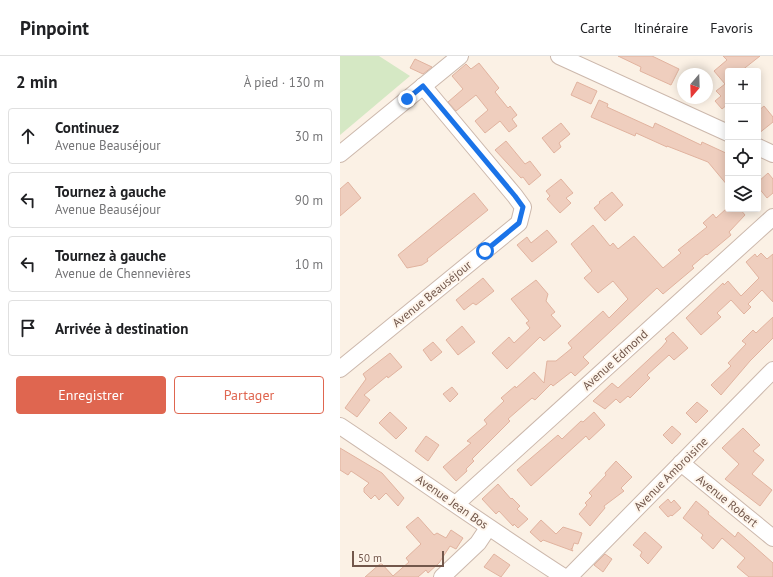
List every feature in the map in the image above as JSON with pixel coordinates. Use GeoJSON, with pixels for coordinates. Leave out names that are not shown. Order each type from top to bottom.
{"type":"FeatureCollection","features":[{"type":"Feature","properties":{"kind":"street"},"geometry":{"type":"LineString","coordinates":[[340,154],[460,56]]}},
{"type":"Feature","properties":{"kind":"street"},"geometry":{"type":"LineString","coordinates":[[560,56],[725,132]]}},
{"type":"Feature","properties":{"kind":"street","name":"Avenue Beauséjour"},"geometry":{"type":"LineString","coordinates":[[340,369],[519,223],[523,207],[423,86]]}},
{"type":"Feature","properties":{"kind":"street"},"geometry":{"type":"LineString","coordinates":[[761,148],[773,154]]}},
{"type":"Feature","properties":{"kind":"street","name":"Avenue Edmond"},"geometry":{"type":"LineString","coordinates":[[456,504],[773,217]]}},
{"type":"Feature","properties":{"kind":"street","name":"Avenue Ambroisine"},"geometry":{"type":"LineString","coordinates":[[569,577],[773,370]]}},
{"type":"Feature","properties":{"kind":"street","name":"Avenue Jean Bos"},"geometry":{"type":"LineString","coordinates":[[340,426],[456,504],[488,528],[564,577]]}},
{"type":"Feature","properties":{"kind":"street","name":"Avenue Robert"},"geometry":{"type":"LineString","coordinates":[[681,463],[773,538]]}},
{"type":"Feature","properties":{"kind":"street"},"geometry":{"type":"LineString","coordinates":[[442,577],[478,544],[488,528]]}},
{"type":"Feature","properties":{"kind":"green space"},"geometry":{"type":"Polygon","coordinates":[[[340,56],[379,56],[410,76],[340,135],[340,56]]]}},
{"type":"Feature","properties":{"kind":"building"},"geometry":{"type":"Polygon","coordinates":[[[618,56],[652,56],[677,68],[677,73],[671,85],[640,71],[641,67],[618,56]]]}},
{"type":"Feature","properties":{"kind":"building"},"geometry":{"type":"Polygon","coordinates":[[[723,56],[760,56],[745,68],[725,68],[725,84],[714,71],[727,60],[723,56]]]}},
{"type":"Feature","properties":{"kind":"building"},"geometry":{"type":"Polygon","coordinates":[[[415,59],[432,67],[423,74],[410,68],[415,59]]]}},
{"type":"Feature","properties":{"kind":"building"},"geometry":{"type":"Polygon","coordinates":[[[479,63],[499,88],[495,92],[508,108],[510,106],[517,115],[512,119],[517,126],[509,132],[500,121],[485,133],[475,121],[488,110],[476,95],[456,111],[448,102],[463,89],[452,76],[466,64],[471,69],[479,63]]]}},
{"type":"Feature","properties":{"kind":"building"},"geometry":{"type":"Polygon","coordinates":[[[577,82],[597,91],[591,104],[571,95],[577,82]]]}},
{"type":"Feature","properties":{"kind":"building"},"geometry":{"type":"Polygon","coordinates":[[[725,84],[725,106],[722,109],[715,101],[721,96],[716,91],[725,84]]]}},
{"type":"Feature","properties":{"kind":"building"},"geometry":{"type":"Polygon","coordinates":[[[599,100],[608,104],[607,107],[653,128],[655,123],[701,145],[702,142],[725,153],[725,182],[708,162],[667,147],[636,133],[635,136],[591,117],[599,100]]]}},
{"type":"Feature","properties":{"kind":"building"},"geometry":{"type":"Polygon","coordinates":[[[764,106],[773,117],[773,122],[761,132],[761,108],[764,106]]]}},
{"type":"Feature","properties":{"kind":"building"},"geometry":{"type":"Polygon","coordinates":[[[561,123],[570,134],[559,143],[561,147],[554,153],[542,138],[561,123]]]}},
{"type":"Feature","properties":{"kind":"building"},"geometry":{"type":"Polygon","coordinates":[[[506,141],[525,164],[530,161],[541,175],[529,185],[523,177],[521,178],[495,150],[506,141]]]}},
{"type":"Feature","properties":{"kind":"building"},"geometry":{"type":"Polygon","coordinates":[[[768,173],[773,179],[773,193],[767,198],[761,191],[761,179],[768,173]]]}},
{"type":"Feature","properties":{"kind":"building"},"geometry":{"type":"Polygon","coordinates":[[[561,179],[573,193],[566,198],[571,203],[560,213],[547,199],[550,196],[546,191],[561,179]]]}},
{"type":"Feature","properties":{"kind":"building"},"geometry":{"type":"Polygon","coordinates":[[[348,182],[361,198],[340,216],[340,189],[348,182]]]}},
{"type":"Feature","properties":{"kind":"building"},"geometry":{"type":"Polygon","coordinates":[[[612,192],[623,205],[605,221],[594,208],[612,192]]]}},
{"type":"Feature","properties":{"kind":"building"},"geometry":{"type":"Polygon","coordinates":[[[474,193],[488,210],[427,259],[428,261],[422,265],[407,268],[398,255],[474,193]]]}},
{"type":"Feature","properties":{"kind":"building"},"geometry":{"type":"Polygon","coordinates":[[[725,210],[725,212],[742,212],[745,215],[729,232],[731,235],[692,266],[694,268],[663,294],[657,288],[583,357],[589,363],[575,376],[571,372],[553,386],[551,384],[535,400],[532,398],[508,419],[510,421],[472,459],[474,461],[466,469],[467,471],[456,481],[443,467],[471,443],[467,441],[487,424],[484,420],[504,401],[501,398],[515,386],[516,388],[534,372],[544,383],[547,361],[556,361],[572,348],[568,343],[603,311],[609,318],[628,299],[613,281],[598,293],[584,278],[592,271],[571,244],[593,225],[610,246],[613,243],[618,249],[634,236],[663,268],[681,253],[678,250],[707,227],[703,223],[713,214],[716,218],[725,210]]]}},
{"type":"Feature","properties":{"kind":"building"},"geometry":{"type":"Polygon","coordinates":[[[547,230],[557,242],[532,262],[517,245],[527,237],[531,243],[547,230]]]}},
{"type":"Feature","properties":{"kind":"building"},"geometry":{"type":"Polygon","coordinates":[[[761,253],[767,259],[773,254],[773,302],[762,290],[748,304],[751,307],[744,314],[731,300],[717,313],[721,317],[701,335],[686,318],[723,283],[724,285],[728,281],[741,296],[759,278],[746,262],[755,254],[757,257],[761,253]]]}},
{"type":"Feature","properties":{"kind":"building"},"geometry":{"type":"Polygon","coordinates":[[[483,278],[494,291],[476,305],[473,303],[464,310],[456,300],[483,278]]]}},
{"type":"Feature","properties":{"kind":"building"},"geometry":{"type":"Polygon","coordinates":[[[536,280],[548,294],[546,301],[555,312],[551,315],[561,326],[544,341],[540,337],[507,369],[492,353],[509,337],[514,343],[530,328],[526,323],[529,321],[511,299],[536,280]]]}},
{"type":"Feature","properties":{"kind":"building"},"geometry":{"type":"Polygon","coordinates":[[[773,317],[773,338],[750,361],[721,395],[711,385],[731,366],[728,363],[746,344],[742,341],[753,330],[756,333],[773,317]]]}},
{"type":"Feature","properties":{"kind":"building"},"geometry":{"type":"Polygon","coordinates":[[[462,326],[475,342],[458,355],[446,340],[462,326]]]}},
{"type":"Feature","properties":{"kind":"building"},"geometry":{"type":"Polygon","coordinates":[[[673,332],[688,348],[674,360],[669,355],[647,375],[650,378],[630,398],[628,396],[620,403],[616,399],[605,409],[593,401],[612,383],[618,388],[662,347],[667,341],[665,339],[673,332]]]}},
{"type":"Feature","properties":{"kind":"building"},"geometry":{"type":"Polygon","coordinates":[[[433,342],[442,352],[431,361],[423,350],[433,342]]]}},
{"type":"Feature","properties":{"kind":"building"},"geometry":{"type":"Polygon","coordinates":[[[390,353],[402,367],[388,378],[387,376],[364,395],[370,400],[357,417],[345,408],[366,379],[363,374],[390,353]]]}},
{"type":"Feature","properties":{"kind":"building"},"geometry":{"type":"Polygon","coordinates":[[[452,387],[458,394],[450,402],[443,394],[452,387]]]}},
{"type":"Feature","properties":{"kind":"building"},"geometry":{"type":"Polygon","coordinates":[[[697,402],[708,411],[696,423],[686,413],[697,402]]]}},
{"type":"Feature","properties":{"kind":"building"},"geometry":{"type":"Polygon","coordinates":[[[390,412],[407,428],[396,439],[379,423],[390,412]]]}},
{"type":"Feature","properties":{"kind":"building"},"geometry":{"type":"Polygon","coordinates":[[[594,412],[605,425],[589,440],[586,436],[531,486],[517,470],[558,435],[562,439],[581,421],[583,422],[594,412]]]}},
{"type":"Feature","properties":{"kind":"building"},"geometry":{"type":"Polygon","coordinates":[[[672,426],[681,434],[672,444],[663,435],[672,426]]]}},
{"type":"Feature","properties":{"kind":"building"},"geometry":{"type":"Polygon","coordinates":[[[743,428],[760,445],[753,451],[764,460],[752,474],[772,490],[760,506],[725,479],[739,464],[722,448],[743,428]]]}},
{"type":"Feature","properties":{"kind":"building"},"geometry":{"type":"Polygon","coordinates":[[[426,436],[439,445],[428,461],[415,451],[426,436]]]}},
{"type":"Feature","properties":{"kind":"building"},"geometry":{"type":"Polygon","coordinates":[[[340,448],[382,473],[404,498],[398,506],[386,493],[379,500],[375,495],[371,499],[364,492],[364,488],[369,483],[351,471],[348,475],[340,470],[340,448]]]}},
{"type":"Feature","properties":{"kind":"building"},"geometry":{"type":"Polygon","coordinates":[[[616,461],[632,477],[621,488],[624,491],[604,506],[605,508],[590,526],[579,514],[587,505],[585,503],[592,496],[589,493],[606,475],[605,473],[616,461]]]}},
{"type":"Feature","properties":{"kind":"building"},"geometry":{"type":"Polygon","coordinates":[[[498,484],[511,499],[512,498],[520,506],[517,509],[528,519],[518,528],[514,524],[513,526],[499,511],[496,514],[482,499],[498,484]]]}},
{"type":"Feature","properties":{"kind":"building"},"geometry":{"type":"Polygon","coordinates":[[[668,499],[671,503],[674,500],[681,508],[672,516],[671,515],[668,517],[659,507],[668,499]]]}},
{"type":"Feature","properties":{"kind":"building"},"geometry":{"type":"Polygon","coordinates":[[[696,501],[709,512],[708,514],[735,537],[738,532],[773,563],[773,577],[749,577],[737,567],[745,558],[722,538],[713,549],[701,538],[703,535],[683,518],[696,501]]]}},
{"type":"Feature","properties":{"kind":"building"},"geometry":{"type":"Polygon","coordinates":[[[418,517],[434,535],[437,533],[446,538],[451,530],[463,538],[456,549],[450,546],[439,563],[428,573],[426,570],[418,577],[365,577],[381,563],[393,576],[409,562],[406,558],[421,544],[406,527],[418,517]]]}},
{"type":"Feature","properties":{"kind":"building"},"geometry":{"type":"Polygon","coordinates":[[[541,520],[556,534],[563,527],[582,533],[578,544],[574,543],[572,549],[571,548],[573,551],[543,540],[541,542],[530,532],[541,520]]]}},
{"type":"Feature","properties":{"kind":"building"},"geometry":{"type":"Polygon","coordinates":[[[645,532],[662,547],[648,564],[640,556],[642,552],[633,545],[645,532]]]}},
{"type":"Feature","properties":{"kind":"building"},"geometry":{"type":"Polygon","coordinates":[[[494,554],[510,565],[501,577],[484,567],[494,554]]]}},
{"type":"Feature","properties":{"kind":"building"},"geometry":{"type":"Polygon","coordinates":[[[605,554],[612,559],[603,572],[594,565],[605,554]]]}},
{"type":"Feature","properties":{"kind":"route"},"geometry":{"type":"LineString","coordinates":[[407,99],[423,86],[523,207],[519,223],[485,251]]}}]}
